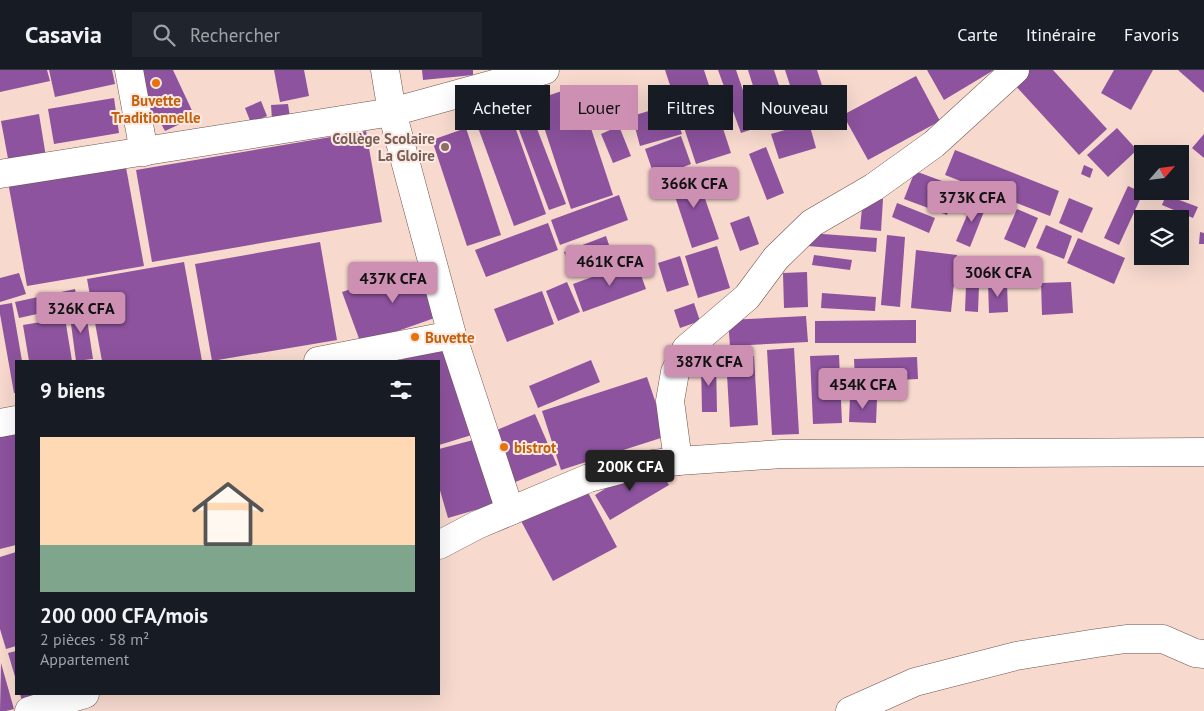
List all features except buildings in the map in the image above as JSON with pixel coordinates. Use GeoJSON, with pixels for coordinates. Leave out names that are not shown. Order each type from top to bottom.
{"type":"FeatureCollection","features":[{"type":"Feature","properties":{"kind":"street"},"geometry":{"type":"LineString","coordinates":[[129,70],[144,152]]}},
{"type":"Feature","properties":{"kind":"street"},"geometry":{"type":"LineString","coordinates":[[385,70],[392,112],[452,335],[510,511]]}},
{"type":"Feature","properties":{"kind":"street"},"geometry":{"type":"LineString","coordinates":[[0,174],[392,112],[545,70]]}},
{"type":"Feature","properties":{"kind":"street"},"geometry":{"type":"LineString","coordinates":[[678,461],[670,401],[675,372],[686,349],[747,297],[776,258],[812,223],[874,187],[934,144],[1015,70]]}},
{"type":"Feature","properties":{"kind":"street"},"geometry":{"type":"LineString","coordinates":[[323,360],[452,335]]}},
{"type":"Feature","properties":{"kind":"street"},"geometry":{"type":"LineString","coordinates":[[0,423],[15,420]]}},
{"type":"Feature","properties":{"kind":"street"},"geometry":{"type":"LineString","coordinates":[[440,544],[477,525],[589,478],[631,466],[782,454],[1204,452]]}},
{"type":"Feature","properties":{"kind":"street"},"geometry":{"type":"LineString","coordinates":[[858,709],[915,682],[1016,656],[1097,643],[1126,639],[1163,639],[1204,654]]}},
{"type":"Feature","properties":{"kind":"street"},"geometry":{"type":"LineString","coordinates":[[29,711],[82,695]]}},
{"type":"Feature","properties":{"kind":"place","name":"Buvette Traditionnelle"},"geometry":{"type":"Point","coordinates":[156,83]}},
{"type":"Feature","properties":{"kind":"place","name":"Collège Scolaire La Gloire"},"geometry":{"type":"Point","coordinates":[445,147]}},
{"type":"Feature","properties":{"kind":"place","name":"Buvette"},"geometry":{"type":"Point","coordinates":[415,337]}},
{"type":"Feature","properties":{"kind":"place","name":"bistrot"},"geometry":{"type":"Point","coordinates":[504,447]}}]}
